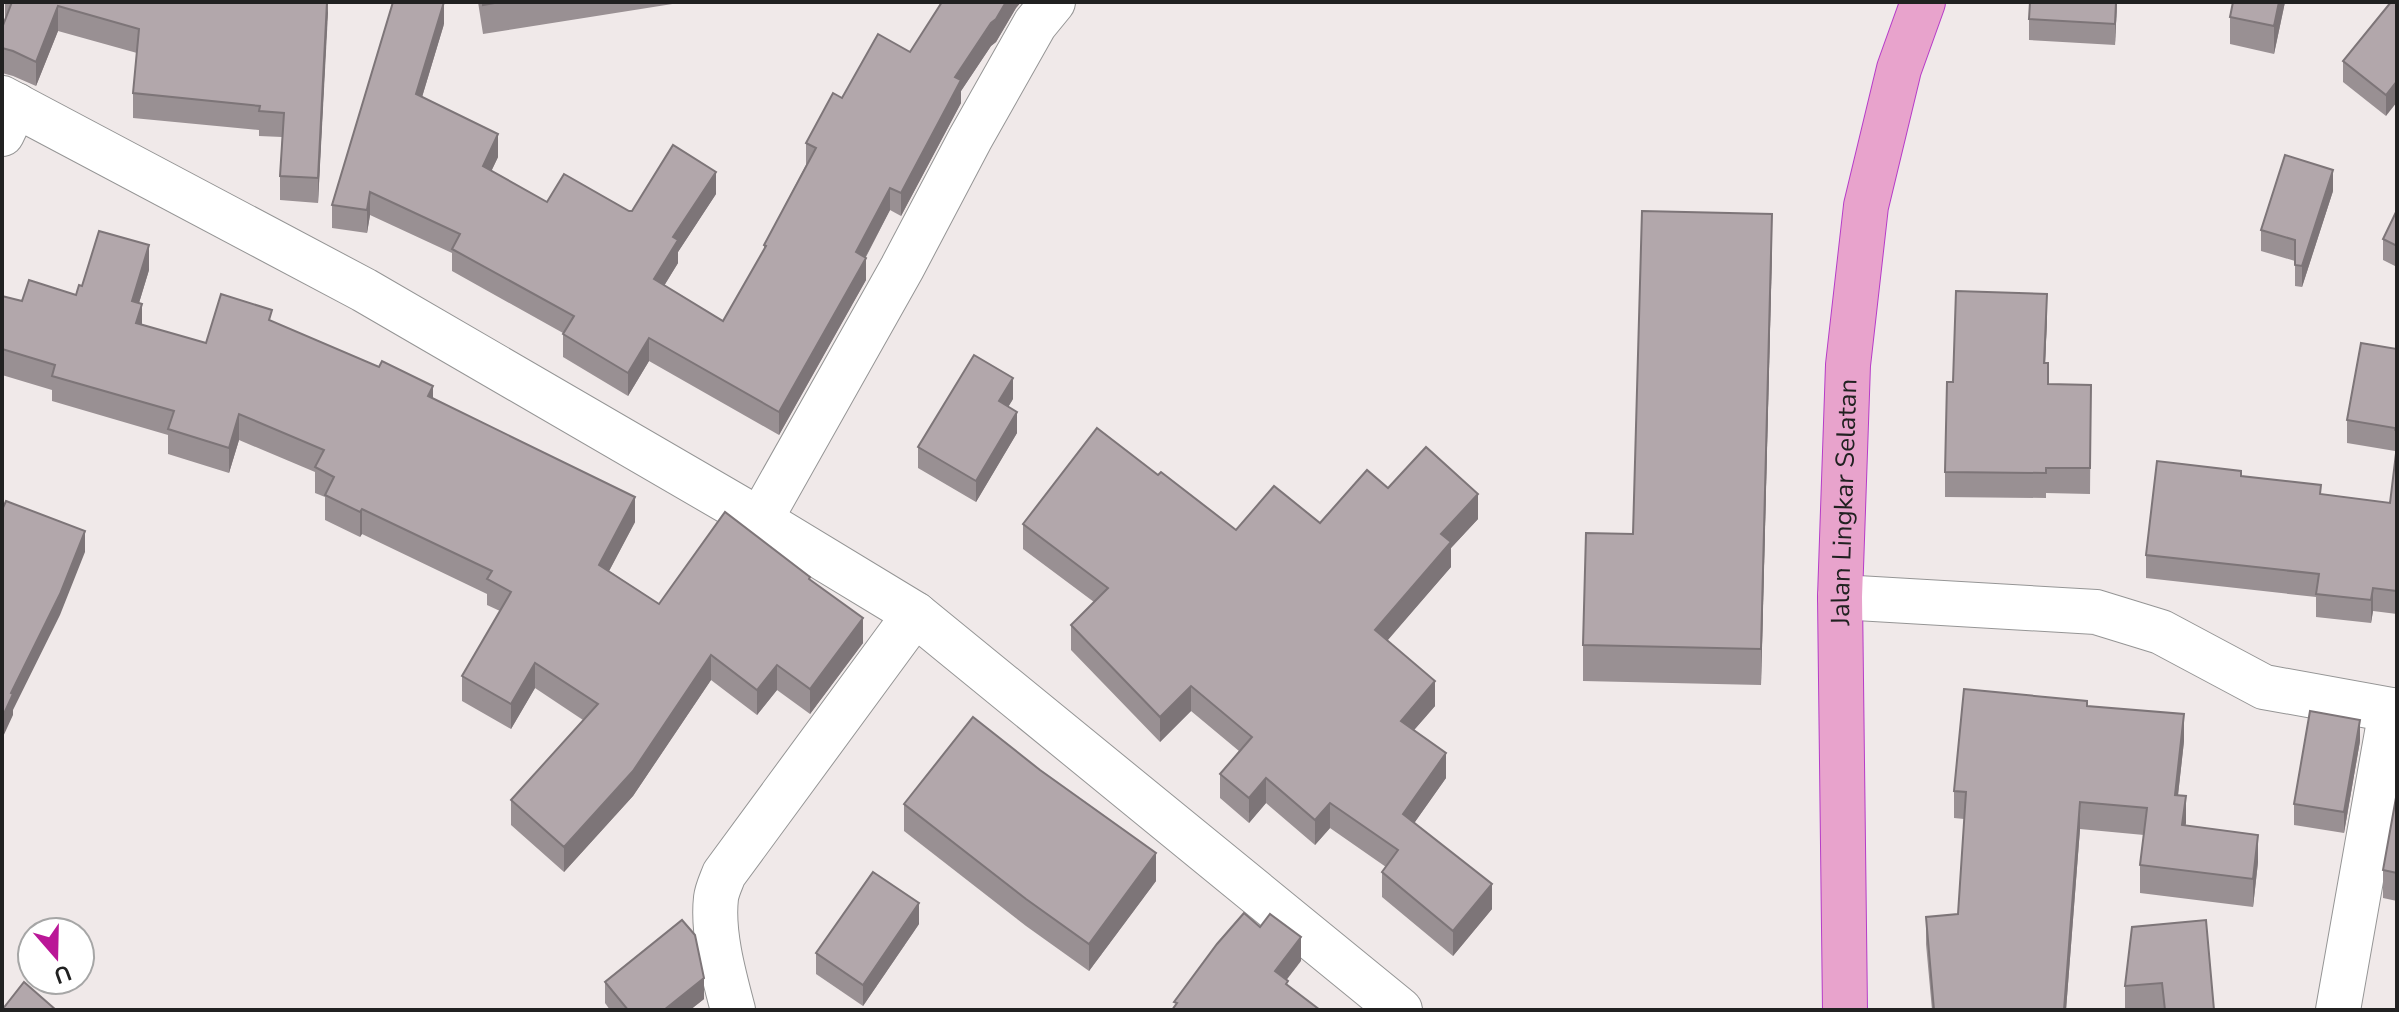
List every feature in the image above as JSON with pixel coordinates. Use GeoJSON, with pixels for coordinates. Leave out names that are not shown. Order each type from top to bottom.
{"type":"FeatureCollection","features":[{"type":"Feature","properties":{"kind":"highway","name":"Jalan Lingkar Selatan"},"geometry":{"type":"LineString","coordinates":[[1845,1010],[1840,597],[1848,365],[1866,206],[1899,69],[1923,2]]}},
{"type":"Feature","properties":{"kind":"street"},"geometry":{"type":"LineString","coordinates":[[760,520],[902,268],[977,126],[1035,24],[1053,2]]}},
{"type":"Feature","properties":{"kind":"street"},"geometry":{"type":"LineString","coordinates":[[7,112],[364,290],[760,520],[915,614],[1400,1010]]}},
{"type":"Feature","properties":{"kind":"street"},"geometry":{"type":"LineString","coordinates":[[1840,597],[2096,612],[2161,632],[2264,687],[2394,710],[2338,1010]]}},
{"type":"Feature","properties":{"kind":"street"},"geometry":{"type":"LineString","coordinates":[[733,1010],[722,970],[716,918],[716,896],[724,874],[915,614]]}},
{"type":"Feature","properties":{"kind":"building"},"geometry":{"type":"Polygon","coordinates":[[[12,2],[327,2],[318,178],[280,176],[284,113],[259,111],[260,106],[133,93],[139,29],[58,6],[36,62],[2,48],[2,28],[12,2]]]}},
{"type":"Feature","properties":{"kind":"building"},"geometry":{"type":"Polygon","coordinates":[[[393,2],[444,2],[416,94],[498,134],[483,166],[547,202],[564,174],[632,211],[673,145],[716,172],[673,237],[678,240],[654,279],[723,321],[816,148],[806,143],[833,93],[842,98],[878,34],[910,52],[942,2],[1006,2],[955,77],[961,80],[901,193],[890,188],[856,252],[866,258],[779,412],[649,338],[628,373],[563,334],[574,316],[452,249],[460,234],[370,192],[367,210],[332,205],[393,2]]]}},
{"type":"Feature","properties":{"kind":"building"},"geometry":{"type":"Polygon","coordinates":[[[2030,2],[2116,2],[2115,24],[2029,19],[2030,2]]]}},
{"type":"Feature","properties":{"kind":"building"},"geometry":{"type":"Polygon","coordinates":[[[2233,2],[2279,2],[2274,26],[2230,17],[2233,2]]]}},
{"type":"Feature","properties":{"kind":"building"},"geometry":{"type":"Polygon","coordinates":[[[2391,2],[2397,2],[2397,81],[2386,95],[2343,61],[2391,2]]]}},
{"type":"Feature","properties":{"kind":"building"},"geometry":{"type":"Polygon","coordinates":[[[2285,155],[2333,170],[2302,266],[2295,265],[2295,240],[2261,230],[2285,155]]]}},
{"type":"Feature","properties":{"kind":"building"},"geometry":{"type":"Polygon","coordinates":[[[2397,210],[2397,246],[2383,239],[2397,210]]]}},
{"type":"Feature","properties":{"kind":"building"},"geometry":{"type":"Polygon","coordinates":[[[1642,211],[1772,214],[1761,649],[1583,645],[1586,533],[1633,534],[1642,211]]]}},
{"type":"Feature","properties":{"kind":"building"},"geometry":{"type":"Polygon","coordinates":[[[99,231],[149,245],[132,301],[142,304],[136,323],[206,343],[221,294],[272,310],[269,320],[379,367],[382,361],[433,386],[428,396],[635,497],[599,565],[659,604],[725,512],[863,618],[810,689],[777,665],[757,690],[711,655],[633,771],[564,847],[511,800],[598,704],[535,663],[511,704],[462,676],[511,592],[487,579],[492,571],[362,509],[360,512],[325,495],[334,477],[315,467],[324,450],[239,414],[229,448],[168,429],[174,411],[52,376],[55,365],[2,349],[2,296],[22,301],[29,280],[76,295],[79,285],[82,286],[99,231]]]}},
{"type":"Feature","properties":{"kind":"building"},"geometry":{"type":"Polygon","coordinates":[[[1956,291],[2047,294],[2044,363],[2048,363],[2048,384],[2091,385],[2090,468],[2046,468],[2046,473],[1945,472],[1947,382],[1953,382],[1956,291]]]}},
{"type":"Feature","properties":{"kind":"building"},"geometry":{"type":"Polygon","coordinates":[[[2361,343],[2397,349],[2397,431],[2395,428],[2347,420],[2361,343]]]}},
{"type":"Feature","properties":{"kind":"building"},"geometry":{"type":"Polygon","coordinates":[[[974,355],[1013,378],[999,401],[1017,412],[976,481],[918,447],[974,355]]]}},
{"type":"Feature","properties":{"kind":"building"},"geometry":{"type":"Polygon","coordinates":[[[1097,428],[1236,530],[1274,486],[1320,523],[1367,470],[1388,488],[1426,447],[1478,494],[1441,534],[1451,542],[1375,630],[1435,681],[1401,721],[1446,753],[1403,814],[1492,884],[1453,931],[1382,872],[1398,850],[1330,803],[1315,820],[1266,778],[1249,798],[1220,774],[1252,737],[1191,686],[1160,717],[1071,625],[1108,588],[1023,524],[1097,428]]]}},
{"type":"Feature","properties":{"kind":"building"},"geometry":{"type":"Polygon","coordinates":[[[2397,445],[2397,591],[2373,588],[2371,600],[2316,594],[2319,574],[2146,555],[2157,461],[2241,471],[2241,476],[2321,485],[2320,494],[2390,503],[2397,445]]]}},
{"type":"Feature","properties":{"kind":"building"},"geometry":{"type":"Polygon","coordinates":[[[6,501],[85,531],[60,594],[11,693],[2,718],[2,510],[6,501]]]}},
{"type":"Feature","properties":{"kind":"building"},"geometry":{"type":"Polygon","coordinates":[[[1964,689],[2087,701],[2087,706],[2184,714],[2175,795],[2186,796],[2182,825],[2258,835],[2253,879],[2140,865],[2147,808],[2080,802],[2064,1010],[1934,1010],[1926,917],[1958,914],[1966,792],[1954,791],[1964,689]]]}},
{"type":"Feature","properties":{"kind":"building"},"geometry":{"type":"Polygon","coordinates":[[[2310,711],[2360,720],[2344,812],[2294,804],[2310,711]]]}},
{"type":"Feature","properties":{"kind":"building"},"geometry":{"type":"Polygon","coordinates":[[[973,717],[1040,770],[1156,853],[1089,944],[904,804],[973,717]]]}},
{"type":"Feature","properties":{"kind":"building"},"geometry":{"type":"Polygon","coordinates":[[[2397,792],[2397,873],[2383,870],[2397,792]]]}},
{"type":"Feature","properties":{"kind":"building"},"geometry":{"type":"Polygon","coordinates":[[[873,872],[919,903],[863,985],[816,953],[873,872]]]}},
{"type":"Feature","properties":{"kind":"building"},"geometry":{"type":"Polygon","coordinates":[[[1244,913],[1260,927],[1270,914],[1301,937],[1275,971],[1288,981],[1286,984],[1320,1010],[1172,1010],[1177,1003],[1174,1002],[1217,944],[1244,913]]]}},
{"type":"Feature","properties":{"kind":"building"},"geometry":{"type":"Polygon","coordinates":[[[682,920],[695,935],[704,978],[664,1010],[628,1010],[605,982],[682,920]]]}},
{"type":"Feature","properties":{"kind":"building"},"geometry":{"type":"Polygon","coordinates":[[[2206,920],[2214,1010],[2165,1010],[2162,983],[2125,986],[2132,927],[2206,920]]]}},
{"type":"Feature","properties":{"kind":"building"},"geometry":{"type":"Polygon","coordinates":[[[16,992],[16,996],[40,996],[56,1010],[2,1010],[16,992]]]}}]}
